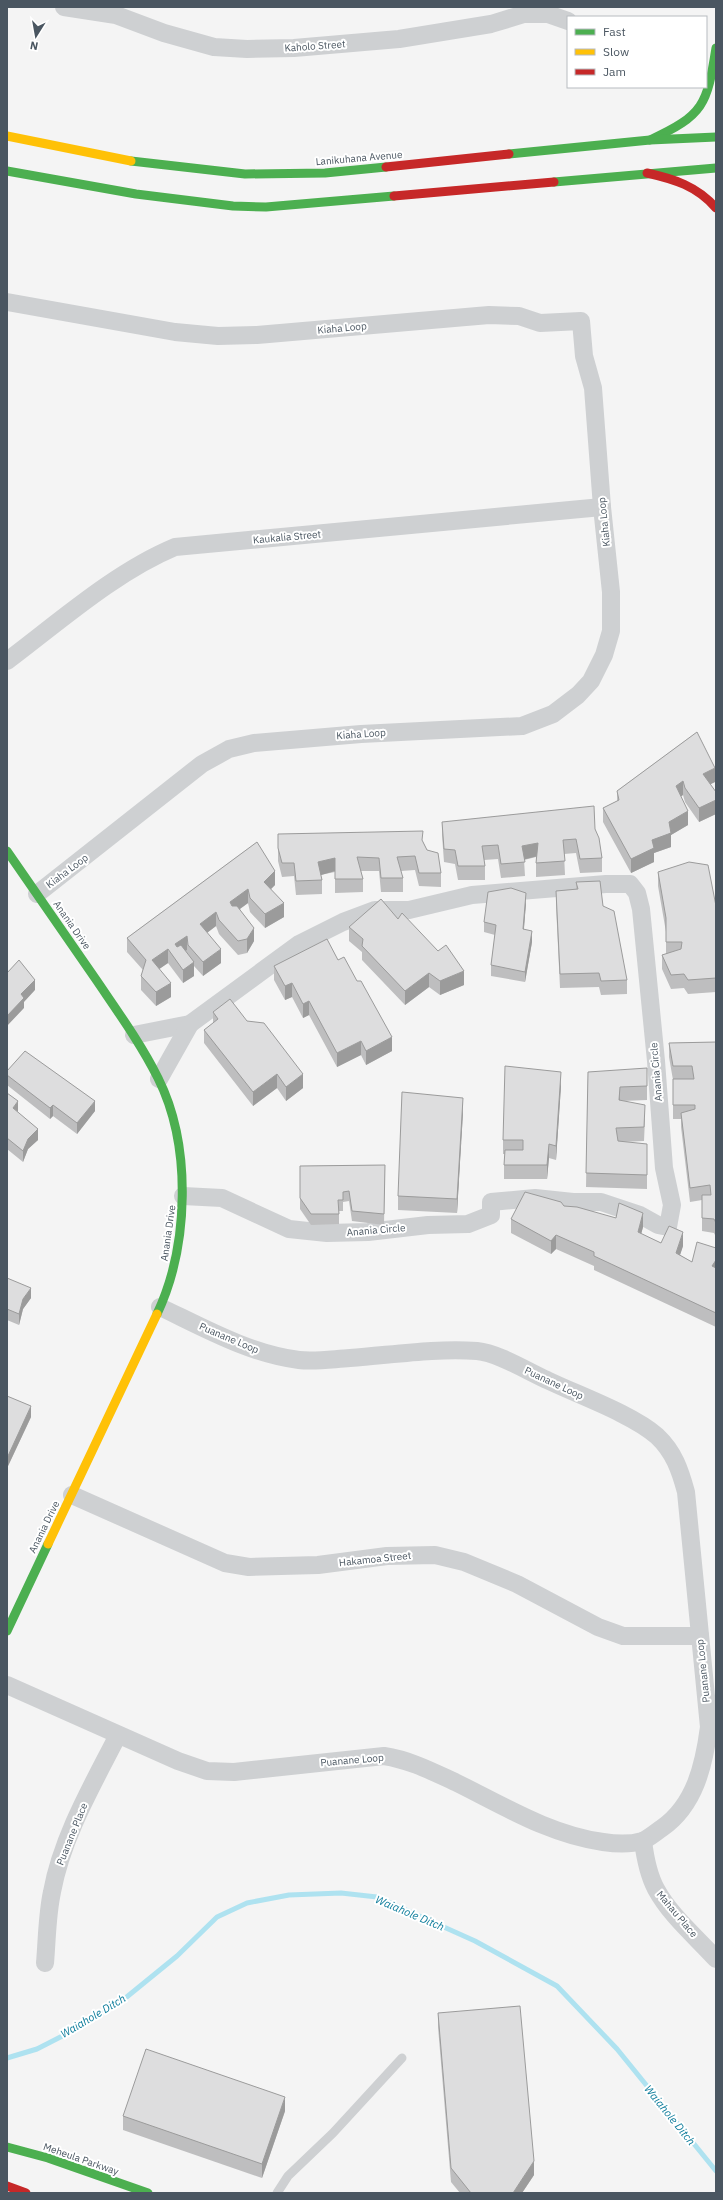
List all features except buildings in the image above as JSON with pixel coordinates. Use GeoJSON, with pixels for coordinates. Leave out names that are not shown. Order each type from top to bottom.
{"type":"FeatureCollection","features":[{"type":"Feature","properties":{"kind":"main road"},"geometry":{"type":"LineString","coordinates":[[650,140],[677,128],[696,116],[702,109],[710,86],[716,48]]}},
{"type":"Feature","properties":{"kind":"main road","name":"Lanikuhana Avenue"},"geometry":{"type":"LineString","coordinates":[[7,136],[129,161],[245,174],[325,173],[650,140],[716,137]]}},
{"type":"Feature","properties":{"kind":"main road"},"geometry":{"type":"LineString","coordinates":[[7,171],[187,202],[232,207],[259,207],[716,168]]}},
{"type":"Feature","properties":{"kind":"main road"},"geometry":{"type":"LineString","coordinates":[[647,173],[678,180],[696,188],[710,200],[716,208]]}},
{"type":"Feature","properties":{"kind":"main road","name":"Anania Drive"},"geometry":{"type":"LineString","coordinates":[[7,851],[134,1035],[159,1079],[176,1129],[183,1196],[176,1261],[160,1307],[7,1631]]}},
{"type":"Feature","properties":{"kind":"main road","name":"Meheula Parkway"},"geometry":{"type":"LineString","coordinates":[[7,2147],[48,2158],[148,2193]]}},
{"type":"Feature","properties":{"kind":"main road"},"geometry":{"type":"LineString","coordinates":[[7,2186],[26,2193]]}},
{"type":"Feature","properties":{"kind":"street","name":"Kaholo Street"},"geometry":{"type":"LineString","coordinates":[[64,7],[116,15],[164,33],[214,47],[247,49],[294,48],[399,39],[491,24],[524,14],[548,14],[567,21]]}},
{"type":"Feature","properties":{"kind":"street"},"geometry":{"type":"LineString","coordinates":[[566,7],[570,16]]}},
{"type":"Feature","properties":{"kind":"street","name":"Kiaha Loop"},"geometry":{"type":"LineString","coordinates":[[7,302],[175,332],[218,336],[258,335],[489,315],[519,316],[540,323],[581,321],[584,356],[593,388],[602,507],[611,592],[611,631],[604,655],[591,681],[578,695],[553,714],[522,726],[361,734],[254,743],[228,749],[202,764],[37,894]]}},
{"type":"Feature","properties":{"kind":"street","name":"Kaukalia Street"},"geometry":{"type":"LineString","coordinates":[[7,661],[119,577],[147,558],[175,547],[602,507]]}},
{"type":"Feature","properties":{"kind":"street","name":"Anania Circle"},"geometry":{"type":"LineString","coordinates":[[159,1079],[190,1024],[299,944],[343,922],[374,910],[409,910],[472,895],[606,884],[630,884],[637,893],[641,909],[656,1061],[664,1168],[672,1205],[668,1227],[658,1225],[640,1215],[602,1202],[573,1202],[535,1198],[491,1202],[491,1215],[468,1224],[428,1225],[368,1232],[327,1233],[289,1229],[222,1198],[183,1196]]}},
{"type":"Feature","properties":{"kind":"street","name":"Anania Circle"},"geometry":{"type":"LineString","coordinates":[[134,1035],[190,1024]]}},
{"type":"Feature","properties":{"kind":"street","name":"Puanane Loop"},"geometry":{"type":"LineString","coordinates":[[7,1685],[118,1735],[207,1771],[234,1772],[384,1756],[402,1759],[427,1769],[553,1830],[579,1839],[621,1844],[643,1841],[674,1820],[692,1791],[705,1758],[708,1727],[686,1492],[680,1467],[669,1448],[656,1436],[630,1419],[504,1360],[479,1351],[458,1350],[299,1360],[273,1355],[235,1342],[160,1307]]}},
{"type":"Feature","properties":{"kind":"street","name":"Hakamoa Street"},"geometry":{"type":"LineString","coordinates":[[72,1495],[225,1563],[249,1567],[295,1566],[400,1555],[435,1556],[464,1562],[517,1584],[598,1627],[623,1636],[700,1636]]}},
{"type":"Feature","properties":{"kind":"street","name":"Puanane Place"},"geometry":{"type":"LineString","coordinates":[[45,1963],[52,1893],[62,1854],[118,1735]]}},
{"type":"Feature","properties":{"kind":"street","name":"Mahau Place"},"geometry":{"type":"LineString","coordinates":[[643,1841],[647,1864],[656,1889],[675,1915],[716,1959]]}},
{"type":"Feature","properties":{"kind":"lane"},"geometry":{"type":"LineString","coordinates":[[277,2193],[288,2176],[333,2133],[402,2058]]}},
{"type":"Feature","properties":{"kind":"waterway","name":"Waiahole Ditch"},"geometry":{"type":"LineString","coordinates":[[7,2058],[37,2049],[78,2028],[123,2000],[177,1956],[217,1917],[247,1903],[289,1895],[341,1893],[377,1897],[475,1941],[557,1986],[617,2049],[716,2171]]}},
{"type":"Feature","properties":{"kind":"traffic: fast"},"geometry":{"type":"LineString","coordinates":[[650,140],[682,123],[700,106],[709,83],[716,48]]}},
{"type":"Feature","properties":{"kind":"traffic: fast"},"geometry":{"type":"LineString","coordinates":[[509,154],[650,140],[716,137]]}},
{"type":"Feature","properties":{"kind":"traffic: fast"},"geometry":{"type":"LineString","coordinates":[[131,161],[245,174],[325,173],[386,167]]}},
{"type":"Feature","properties":{"kind":"traffic: fast"},"geometry":{"type":"LineString","coordinates":[[554,182],[716,168]]}},
{"type":"Feature","properties":{"kind":"traffic: fast"},"geometry":{"type":"LineString","coordinates":[[7,171],[136,194],[233,206],[266,207],[394,196]]}},
{"type":"Feature","properties":{"kind":"traffic: fast"},"geometry":{"type":"LineString","coordinates":[[7,851],[137,1041],[158,1078],[169,1105],[177,1134],[181,1165],[182,1196],[180,1227],[175,1258],[168,1287],[157,1314]]}},
{"type":"Feature","properties":{"kind":"traffic: fast"},"geometry":{"type":"LineString","coordinates":[[7,1631],[48,1544]]}},
{"type":"Feature","properties":{"kind":"traffic: fast"},"geometry":{"type":"LineString","coordinates":[[7,2147],[48,2158],[148,2193]]}},
{"type":"Feature","properties":{"kind":"traffic: slow"},"geometry":{"type":"LineString","coordinates":[[7,136],[131,161]]}},
{"type":"Feature","properties":{"kind":"traffic: slow"},"geometry":{"type":"LineString","coordinates":[[48,1544],[157,1314]]}},
{"type":"Feature","properties":{"kind":"traffic: jam"},"geometry":{"type":"LineString","coordinates":[[386,167],[509,154]]}},
{"type":"Feature","properties":{"kind":"traffic: jam"},"geometry":{"type":"LineString","coordinates":[[647,173],[684,184],[701,194],[716,208]]}},
{"type":"Feature","properties":{"kind":"traffic: jam"},"geometry":{"type":"LineString","coordinates":[[394,196],[554,182]]}},
{"type":"Feature","properties":{"kind":"traffic: jam"},"geometry":{"type":"LineString","coordinates":[[7,2186],[26,2193]]}}]}
